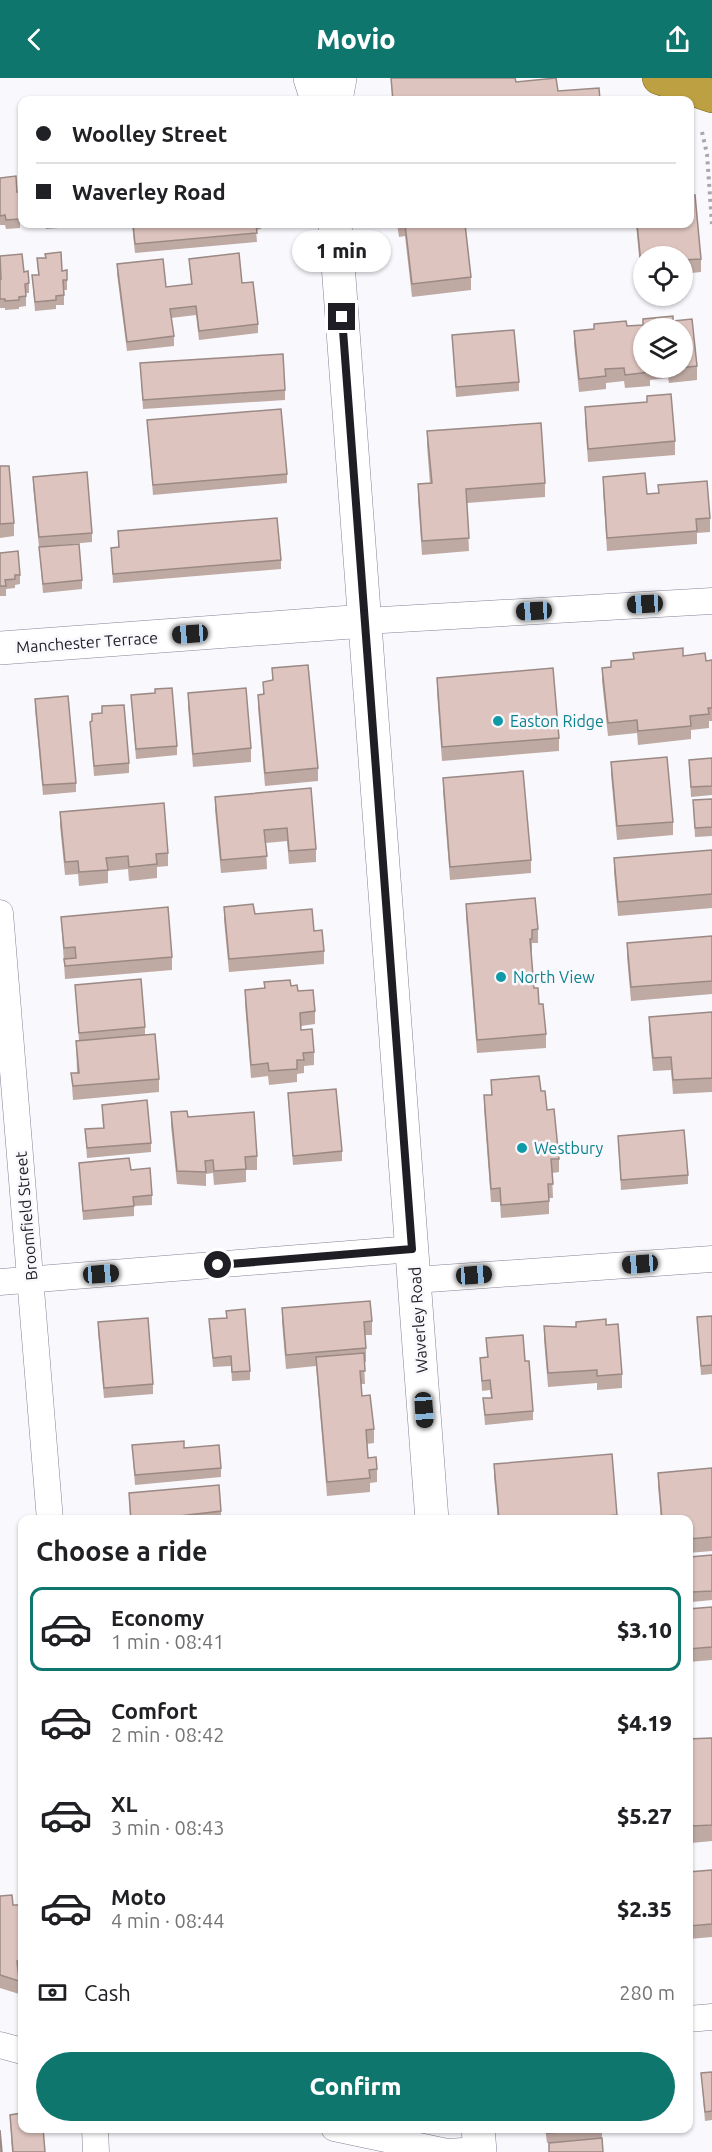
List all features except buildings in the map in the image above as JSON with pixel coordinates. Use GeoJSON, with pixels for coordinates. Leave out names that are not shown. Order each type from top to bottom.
{"type":"FeatureCollection","features":[{"type":"Feature","properties":{"kind":"highway"},"geometry":{"type":"LineString","coordinates":[[659,78],[712,96]]}},
{"type":"Feature","properties":{"kind":"street"},"geometry":{"type":"LineString","coordinates":[[310,78],[317,96]]}},
{"type":"Feature","properties":{"kind":"street"},"geometry":{"type":"LineString","coordinates":[[331,78],[334,96]]}},
{"type":"Feature","properties":{"kind":"street"},"geometry":{"type":"LineString","coordinates":[[336,96],[340,78]]}},
{"type":"Feature","properties":{"kind":"street","name":"Waverley Road"},"geometry":{"type":"LineString","coordinates":[[335,228],[432,1515]]}},
{"type":"Feature","properties":{"kind":"street","name":"Manchester Terrace"},"geometry":{"type":"LineString","coordinates":[[0,648],[365,621],[712,601]]}},
{"type":"Feature","properties":{"kind":"street","name":"Broomfield Street"},"geometry":{"type":"LineString","coordinates":[[0,913],[50,1515]]}},
{"type":"Feature","properties":{"kind":"street"},"geometry":{"type":"LineString","coordinates":[[0,1282],[413,1264],[712,1259]]}},
{"type":"Feature","properties":{"kind":"street"},"geometry":{"type":"LineString","coordinates":[[693,2019],[712,2017]]}},
{"type":"Feature","properties":{"kind":"street"},"geometry":{"type":"LineString","coordinates":[[0,2045],[18,2050]]}},
{"type":"Feature","properties":{"kind":"street"},"geometry":{"type":"LineString","coordinates":[[95,2133],[96,2152]]}},
{"type":"Feature","properties":{"kind":"street"},"geometry":{"type":"LineString","coordinates":[[358,2133],[447,2152],[479,2144]]}},
{"type":"Feature","properties":{"kind":"path"},"geometry":{"type":"LineString","coordinates":[[702,132],[707,154],[712,224]]}},
{"type":"Feature","properties":{"kind":"place","name":"Easton Ridge"},"geometry":{"type":"Point","coordinates":[498,721]}},
{"type":"Feature","properties":{"kind":"place","name":"North View"},"geometry":{"type":"Point","coordinates":[501,977]}},
{"type":"Feature","properties":{"kind":"place","name":"Westbury"},"geometry":{"type":"Point","coordinates":[522,1148]}},
{"type":"Feature","properties":{"kind":"route"},"geometry":{"type":"LineString","coordinates":[[218,1265],[412,1249],[342,317]]}}]}
